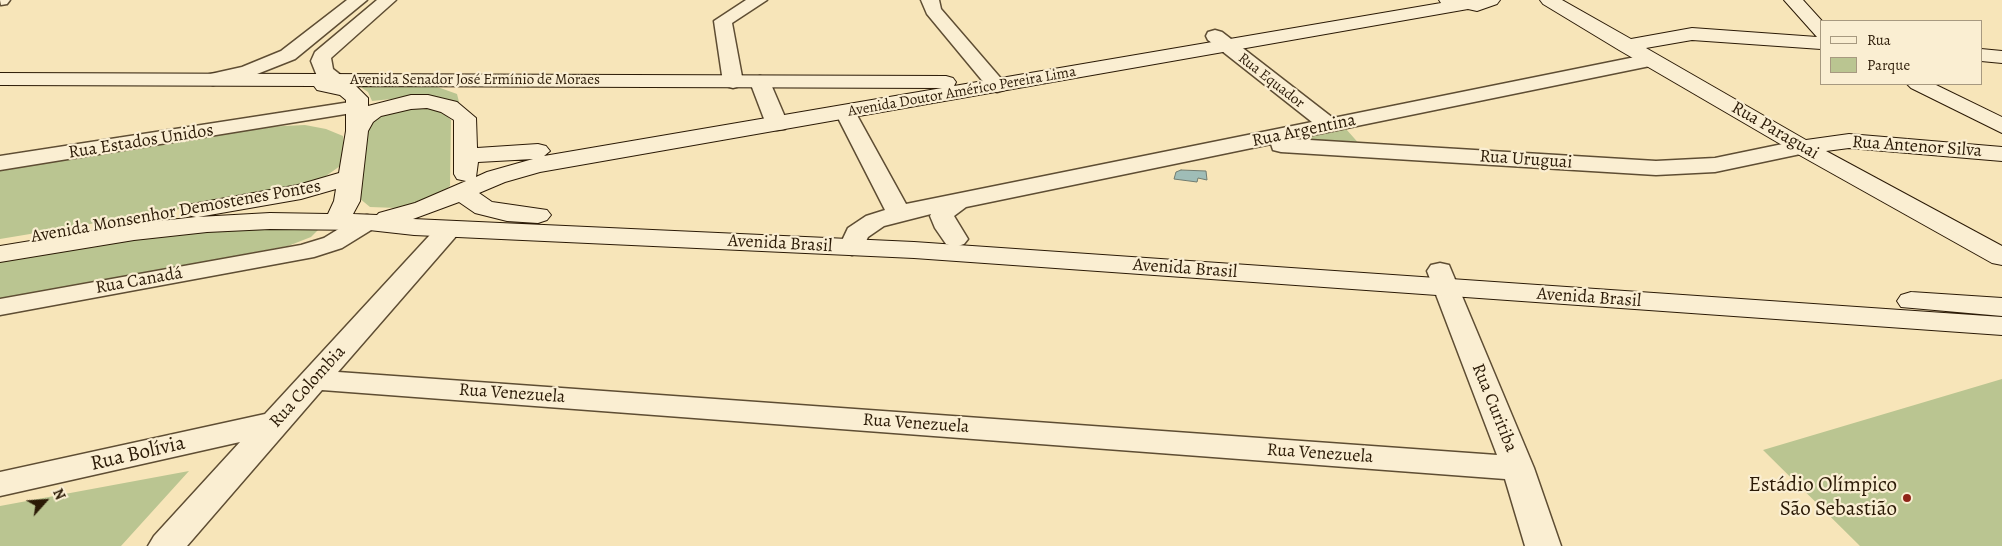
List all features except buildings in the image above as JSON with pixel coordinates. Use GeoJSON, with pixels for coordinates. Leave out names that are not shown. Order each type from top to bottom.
{"type":"FeatureCollection","features":[{"type":"Feature","properties":{"kind":"main road","name":"Avenida Doutor Américo Pereira Lima"},"geometry":{"type":"LineString","coordinates":[[1221,41],[1407,4],[1416,0]]}},
{"type":"Feature","properties":{"kind":"main road","name":"Avenida Doutor Américo Pereira Lima"},"geometry":{"type":"LineString","coordinates":[[775,118],[846,112],[993,80],[1456,2],[1486,3],[1491,0]]}},
{"type":"Feature","properties":{"kind":"main road"},"geometry":{"type":"LineString","coordinates":[[1491,0],[1505,0]]}},
{"type":"Feature","properties":{"kind":"main road","name":"Rua Paraguai"},"geometry":{"type":"LineString","coordinates":[[1546,0],[1802,147],[2002,257]]}},
{"type":"Feature","properties":{"kind":"main road"},"geometry":{"type":"LineString","coordinates":[[1793,0],[1820,31]]}},
{"type":"Feature","properties":{"kind":"main road"},"geometry":{"type":"LineString","coordinates":[[1626,46],[1692,34],[1820,43]]}},
{"type":"Feature","properties":{"kind":"main road"},"geometry":{"type":"LineString","coordinates":[[1982,55],[2002,57]]}},
{"type":"Feature","properties":{"kind":"main road","name":"Avenida Senador José Ermínio de Moraes"},"geometry":{"type":"LineString","coordinates":[[0,80],[950,82]]}},
{"type":"Feature","properties":{"kind":"main road"},"geometry":{"type":"LineString","coordinates":[[434,80],[462,89],[467,98],[465,118],[466,178],[462,193]]}},
{"type":"Feature","properties":{"kind":"main road","name":"Avenida Doutor Américo Pereira Lima"},"geometry":{"type":"LineString","coordinates":[[467,155],[492,156],[689,132],[775,118],[950,82],[993,80]]}},
{"type":"Feature","properties":{"kind":"main road"},"geometry":{"type":"LineString","coordinates":[[1920,85],[2002,126]]}},
{"type":"Feature","properties":{"kind":"main road","name":"Avenida Senador José Ermínio de Moraes"},"geometry":{"type":"LineString","coordinates":[[0,88],[326,86],[347,90],[357,98],[357,131],[347,201],[336,222]]}},
{"type":"Feature","properties":{"kind":"main road"},"geometry":{"type":"LineString","coordinates":[[357,107],[428,101],[448,107],[465,118]]}},
{"type":"Feature","properties":{"kind":"main road"},"geometry":{"type":"LineString","coordinates":[[357,131],[364,118],[373,111],[411,102]]}},
{"type":"Feature","properties":{"kind":"main road","name":"Avenida Doutor Américo Pereira Lima"},"geometry":{"type":"LineString","coordinates":[[368,222],[424,208],[496,177],[536,165],[689,132]]}},
{"type":"Feature","properties":{"kind":"main road","name":"Rua Antenor Silva"},"geometry":{"type":"LineString","coordinates":[[1802,147],[1849,141],[2002,154]]}},
{"type":"Feature","properties":{"kind":"main road","name":"Avenida Monsenhor Demostenes Pontes"},"geometry":{"type":"LineString","coordinates":[[0,243],[301,192],[351,177]]}},
{"type":"Feature","properties":{"kind":"main road","name":"Avenida Brasil"},"geometry":{"type":"LineString","coordinates":[[462,193],[484,208],[507,213],[652,230]]}},
{"type":"Feature","properties":{"kind":"main road","name":"Avenida Monsenhor Demostenes Pontes"},"geometry":{"type":"LineString","coordinates":[[0,254],[134,232],[207,224],[270,221],[368,222]]}},
{"type":"Feature","properties":{"kind":"main road","name":"Avenida Brasil"},"geometry":{"type":"LineString","coordinates":[[368,222],[449,229],[652,230],[854,240],[1443,280],[2002,307]]}},
{"type":"Feature","properties":{"kind":"main road","name":"Avenida Brasil"},"geometry":{"type":"LineString","coordinates":[[854,240],[955,239],[2002,326]]}},
{"type":"Feature","properties":{"kind":"street"},"geometry":{"type":"LineString","coordinates":[[213,79],[247,72],[288,56],[358,0]]}},
{"type":"Feature","properties":{"kind":"street"},"geometry":{"type":"LineString","coordinates":[[337,80],[324,72],[320,61],[322,56],[387,0]]}},
{"type":"Feature","properties":{"kind":"street"},"geometry":{"type":"LineString","coordinates":[[733,82],[723,21],[758,0]]}},
{"type":"Feature","properties":{"kind":"street"},"geometry":{"type":"LineString","coordinates":[[930,0],[932,10],[993,80]]}},
{"type":"Feature","properties":{"kind":"street","name":"Rua Equador"},"geometry":{"type":"LineString","coordinates":[[1221,41],[1328,126]]}},
{"type":"Feature","properties":{"kind":"street","name":"Rua Argentina"},"geometry":{"type":"LineString","coordinates":[[854,240],[874,221],[899,213],[1650,60]]}},
{"type":"Feature","properties":{"kind":"street"},"geometry":{"type":"LineString","coordinates":[[760,82],[775,118]]}},
{"type":"Feature","properties":{"kind":"street"},"geometry":{"type":"LineString","coordinates":[[281,120],[357,107]]}},
{"type":"Feature","properties":{"kind":"street"},"geometry":{"type":"LineString","coordinates":[[846,112],[899,213]]}},
{"type":"Feature","properties":{"kind":"street"},"geometry":{"type":"LineString","coordinates":[[281,120],[310,121],[357,131]]}},
{"type":"Feature","properties":{"kind":"street","name":"Rua Estados Unidos"},"geometry":{"type":"LineString","coordinates":[[0,163],[281,120]]}},
{"type":"Feature","properties":{"kind":"street"},"geometry":{"type":"LineString","coordinates":[[1355,120],[1381,151]]}},
{"type":"Feature","properties":{"kind":"street","name":"Rua Uruguai"},"geometry":{"type":"LineString","coordinates":[[1248,143],[1656,168],[1715,165],[1802,147]]}},
{"type":"Feature","properties":{"kind":"street"},"geometry":{"type":"LineString","coordinates":[[955,239],[947,228],[942,216],[947,208],[958,201]]}},
{"type":"Feature","properties":{"kind":"street"},"geometry":{"type":"LineString","coordinates":[[278,255],[317,239],[336,222]]}},
{"type":"Feature","properties":{"kind":"street"},"geometry":{"type":"LineString","coordinates":[[278,255],[304,252],[333,244],[368,222]]}},
{"type":"Feature","properties":{"kind":"street","name":"Rua Colombia"},"geometry":{"type":"LineString","coordinates":[[166,546],[449,229]]}},
{"type":"Feature","properties":{"kind":"street","name":"Rua Canadá"},"geometry":{"type":"LineString","coordinates":[[0,307],[278,255]]}},
{"type":"Feature","properties":{"kind":"street","name":"Rua Curitiba"},"geometry":{"type":"LineString","coordinates":[[1443,280],[1518,468],[1543,546]]}},
{"type":"Feature","properties":{"kind":"street","name":"Rua Venezuela"},"geometry":{"type":"LineString","coordinates":[[315,380],[1518,468]]}},
{"type":"Feature","properties":{"kind":"street","name":"Rua Bolívia"},"geometry":{"type":"LineString","coordinates":[[0,484],[276,423]]}},
{"type":"Feature","properties":{"kind":"green space"},"geometry":{"type":"Polygon","coordinates":[[[341,84],[432,85],[457,94],[459,102],[454,104],[411,97],[372,101],[368,92],[359,86],[341,84]]]}},
{"type":"Feature","properties":{"kind":"green space"},"geometry":{"type":"Polygon","coordinates":[[[406,105],[439,109],[451,120],[450,186],[437,197],[397,208],[370,207],[359,198],[363,133],[376,115],[406,105]]]}},
{"type":"Feature","properties":{"kind":"green space"},"geometry":{"type":"Polygon","coordinates":[[[305,125],[326,129],[343,136],[345,151],[343,164],[323,178],[294,190],[0,239],[0,167],[264,127],[305,125]]]}},
{"type":"Feature","properties":{"kind":"green space"},"geometry":{"type":"Polygon","coordinates":[[[1346,129],[1362,147],[1293,141],[1346,129]]]}},
{"type":"Feature","properties":{"kind":"green space"},"geometry":{"type":"Polygon","coordinates":[[[224,227],[319,229],[311,237],[288,246],[0,299],[0,259],[93,243],[224,227]]]}},
{"type":"Feature","properties":{"kind":"green space","name":"Estádio Olímpico São Sebastião"},"geometry":{"type":"Polygon","coordinates":[[[2002,379],[2002,546],[1860,546],[1763,450],[2002,379]]]}},
{"type":"Feature","properties":{"kind":"green space"},"geometry":{"type":"Polygon","coordinates":[[[189,471],[121,546],[0,546],[0,506],[189,471]]]}},
{"type":"Feature","properties":{"kind":"water"},"geometry":{"type":"Polygon","coordinates":[[[1181,170],[1206,171],[1207,180],[1198,178],[1197,182],[1174,179],[1176,172],[1181,170]]]}},
{"type":"Feature","properties":{"kind":"place","name":"Estádio Olímpico São Sebastião"},"geometry":{"type":"Point","coordinates":[1907,498]}}]}
